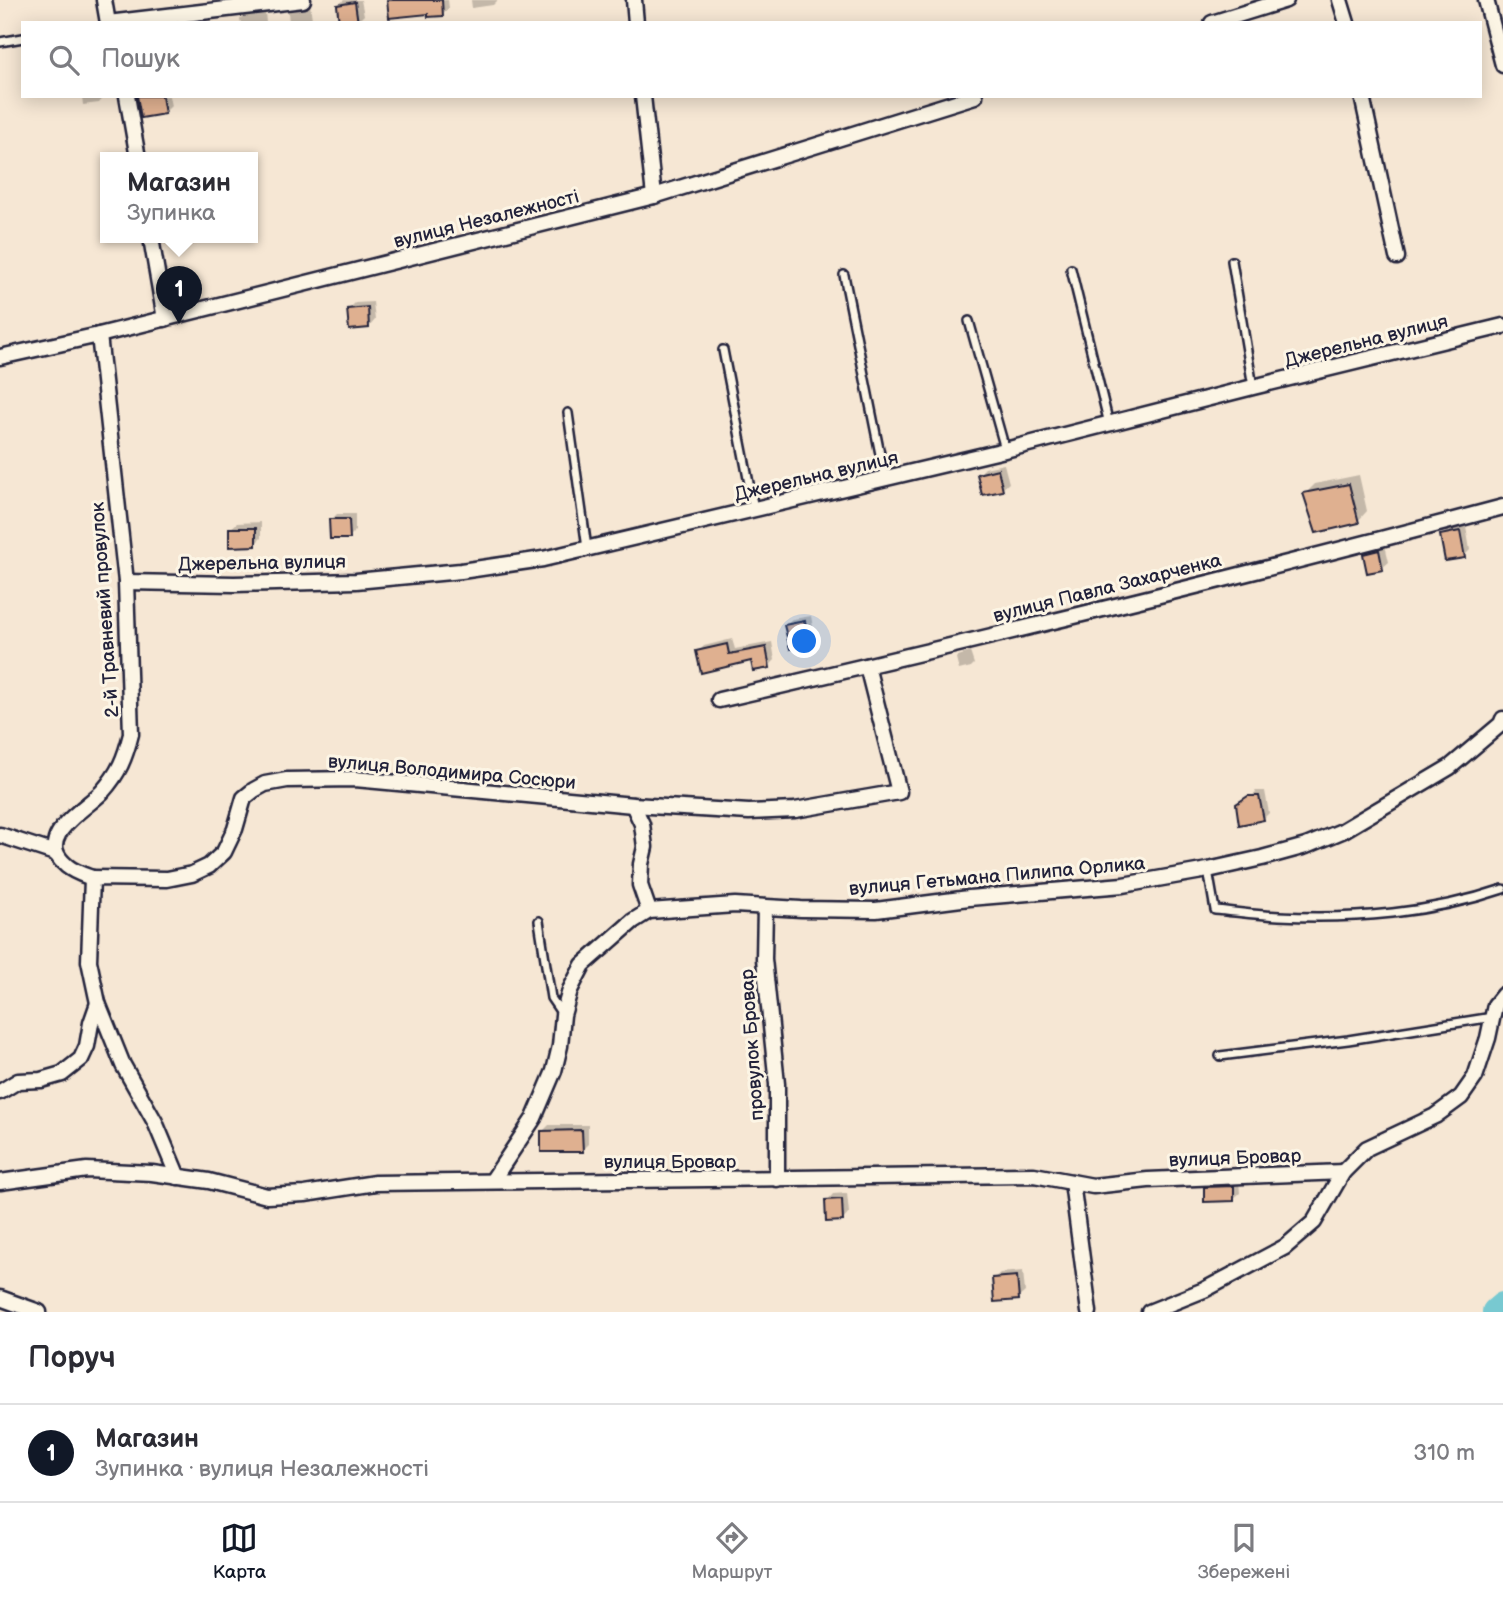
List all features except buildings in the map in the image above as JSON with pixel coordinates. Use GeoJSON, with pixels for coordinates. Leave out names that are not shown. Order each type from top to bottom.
{"type":"FeatureCollection","features":[{"type":"Feature","properties":{"kind":"street"},"geometry":{"type":"LineString","coordinates":[[104,0],[108,21]]}},
{"type":"Feature","properties":{"kind":"street"},"geometry":{"type":"LineString","coordinates":[[125,21],[303,0]]}},
{"type":"Feature","properties":{"kind":"street"},"geometry":{"type":"LineString","coordinates":[[634,0],[636,21]]}},
{"type":"Feature","properties":{"kind":"street"},"geometry":{"type":"LineString","coordinates":[[1218,21],[1286,0]]}},
{"type":"Feature","properties":{"kind":"street"},"geometry":{"type":"LineString","coordinates":[[1340,0],[1346,21]]}},
{"type":"Feature","properties":{"kind":"street"},"geometry":{"type":"LineString","coordinates":[[1486,0],[1503,65]]}},
{"type":"Feature","properties":{"kind":"street"},"geometry":{"type":"LineString","coordinates":[[127,98],[137,152]]}},
{"type":"Feature","properties":{"kind":"street"},"geometry":{"type":"LineString","coordinates":[[643,98],[654,196]]}},
{"type":"Feature","properties":{"kind":"street","name":"вулиця Незалежності"},"geometry":{"type":"LineString","coordinates":[[0,357],[165,319],[654,196],[969,98]]}},
{"type":"Feature","properties":{"kind":"street"},"geometry":{"type":"LineString","coordinates":[[1362,98],[1397,257]]}},
{"type":"Feature","properties":{"kind":"street"},"geometry":{"type":"LineString","coordinates":[[152,243],[165,319]]}},
{"type":"Feature","properties":{"kind":"street","name":"Джерельна вулиця"},"geometry":{"type":"LineString","coordinates":[[126,582],[234,584],[356,581],[461,571],[543,559],[1005,450],[1503,326]]}},
{"type":"Feature","properties":{"kind":"street","name":"2-й Травневий провулок"},"geometry":{"type":"LineString","coordinates":[[55,853],[54,841],[62,827],[115,776],[126,757],[131,734],[126,582],[99,335]]}},
{"type":"Feature","properties":{"kind":"street","name":"вулиця Павла Захарченка"},"geometry":{"type":"LineString","coordinates":[[719,699],[867,666],[1343,550],[1503,507]]}},
{"type":"Feature","properties":{"kind":"street","name":"вулиця Володимира Сосюри"},"geometry":{"type":"LineString","coordinates":[[92,878],[167,879],[192,874],[209,866],[224,852],[235,829],[244,798],[265,784],[287,780],[355,779],[633,805],[749,812],[783,810],[899,792],[867,666]]}},
{"type":"Feature","properties":{"kind":"street","name":"вулиця Гетьмана Пилипа Орлика"},"geometry":{"type":"LineString","coordinates":[[649,911],[735,905],[876,910],[983,897],[1124,885],[1208,870],[1306,846],[1342,831],[1450,767],[1502,724]]}},
{"type":"Feature","properties":{"kind":"street"},"geometry":{"type":"LineString","coordinates":[[492,1181],[534,1118],[554,1071],[563,1015],[570,990],[583,965],[632,921],[649,911],[640,885],[645,847],[642,824],[633,805]]}},
{"type":"Feature","properties":{"kind":"street"},"geometry":{"type":"LineString","coordinates":[[0,835],[55,853],[68,867],[92,878],[89,961],[98,1003],[123,1065],[155,1122],[178,1177]]}},
{"type":"Feature","properties":{"kind":"street","name":"провулок Бровар"},"geometry":{"type":"LineString","coordinates":[[765,907],[764,959],[777,1084],[777,1179]]}},
{"type":"Feature","properties":{"kind":"street"},"geometry":{"type":"LineString","coordinates":[[1149,1312],[1204,1290],[1285,1247],[1314,1222],[1343,1172],[1367,1148],[1435,1116],[1461,1097],[1475,1077],[1496,1005],[1503,995]]}},
{"type":"Feature","properties":{"kind":"street"},"geometry":{"type":"LineString","coordinates":[[0,1092],[18,1081],[41,1080],[62,1074],[81,1059],[98,1003]]}},
{"type":"Feature","properties":{"kind":"street","name":"вулиця Бровар"},"geometry":{"type":"LineString","coordinates":[[0,1182],[87,1170],[152,1173],[209,1181],[267,1196],[305,1194],[375,1183],[1034,1175],[1093,1186],[1148,1180],[1343,1172]]}},
{"type":"Feature","properties":{"kind":"street"},"geometry":{"type":"LineString","coordinates":[[1072,1182],[1088,1312]]}},
{"type":"Feature","properties":{"kind":"street"},"geometry":{"type":"LineString","coordinates":[[0,1298],[39,1312]]}},
{"type":"Feature","properties":{"kind":"lane"},"geometry":{"type":"LineString","coordinates":[[0,43],[21,38]]}},
{"type":"Feature","properties":{"kind":"lane"},"geometry":{"type":"LineString","coordinates":[[1232,261],[1253,387]]}},
{"type":"Feature","properties":{"kind":"lane"},"geometry":{"type":"LineString","coordinates":[[1071,269],[1109,424]]}},
{"type":"Feature","properties":{"kind":"lane"},"geometry":{"type":"LineString","coordinates":[[844,275],[885,478]]}},
{"type":"Feature","properties":{"kind":"lane"},"geometry":{"type":"LineString","coordinates":[[970,321],[1005,450]]}},
{"type":"Feature","properties":{"kind":"lane"},"geometry":{"type":"LineString","coordinates":[[723,350],[754,509]]}},
{"type":"Feature","properties":{"kind":"lane"},"geometry":{"type":"LineString","coordinates":[[568,413],[587,549]]}},
{"type":"Feature","properties":{"kind":"lane"},"geometry":{"type":"LineString","coordinates":[[1208,870],[1215,909],[1277,916],[1421,910],[1503,889]]}},
{"type":"Feature","properties":{"kind":"lane"},"geometry":{"type":"LineString","coordinates":[[539,921],[551,998],[563,1015]]}},
{"type":"Feature","properties":{"kind":"lane"},"geometry":{"type":"LineString","coordinates":[[1220,1056],[1348,1040],[1493,1017]]}},
{"type":"Feature","properties":{"kind":"waterway"},"geometry":{"type":"LineString","coordinates":[[1496,1312],[1503,1306]]}},
{"type":"Feature","properties":{"kind":"place","name":"Магазин"},"geometry":{"type":"Point","coordinates":[179,324]}}]}
